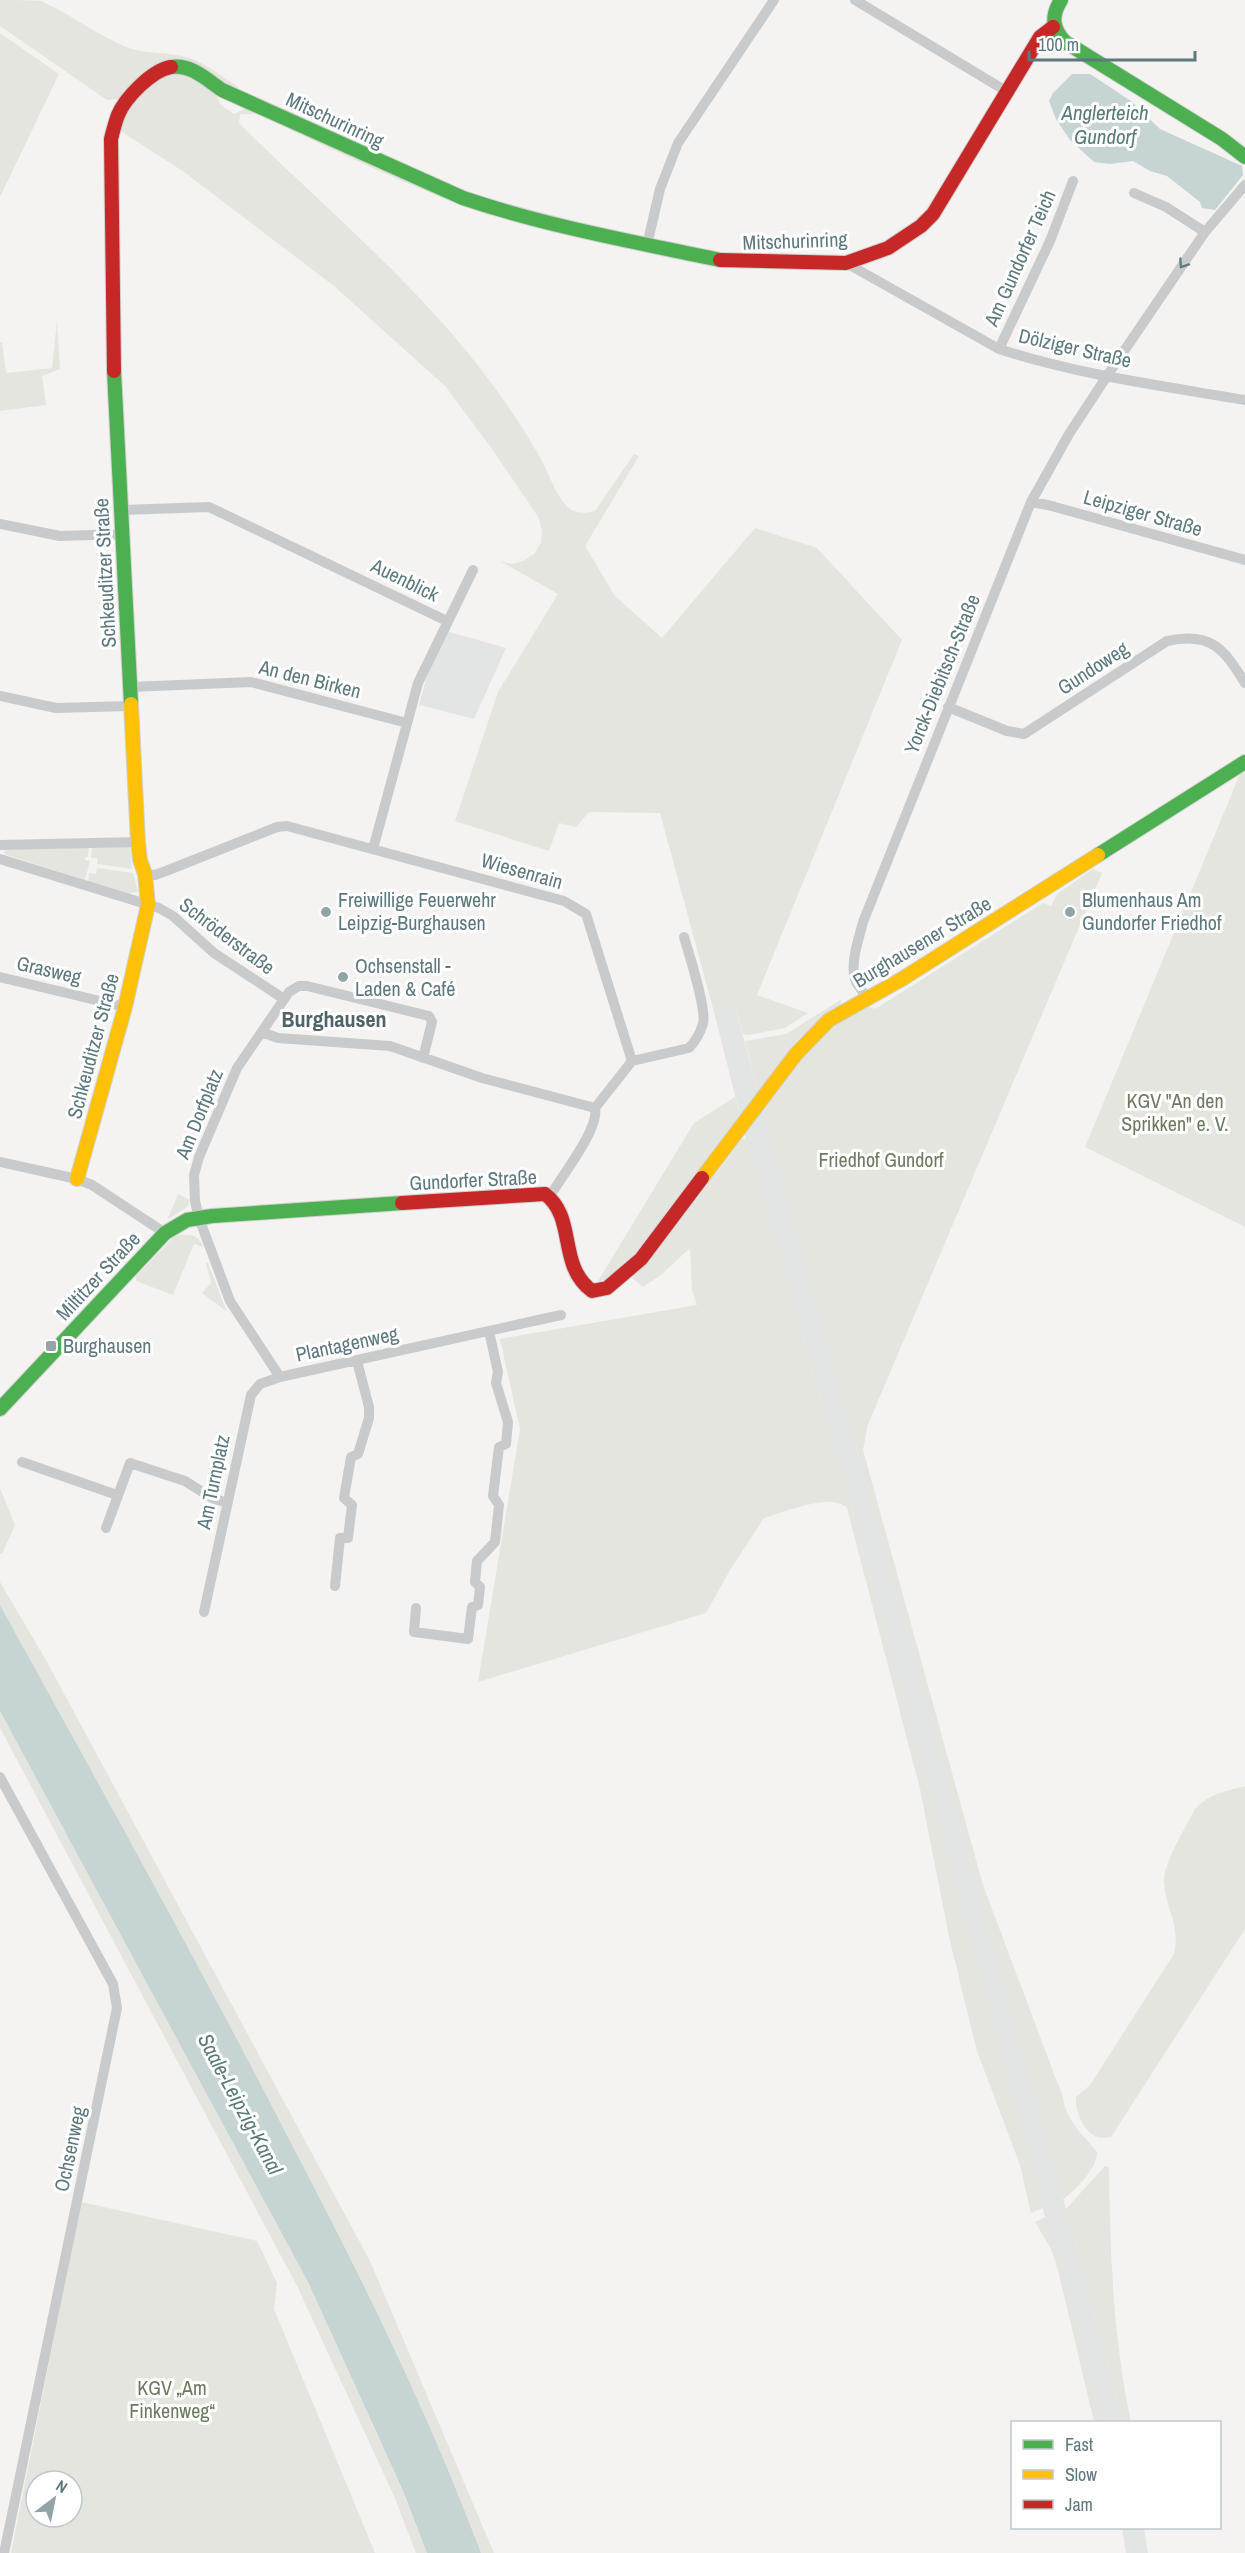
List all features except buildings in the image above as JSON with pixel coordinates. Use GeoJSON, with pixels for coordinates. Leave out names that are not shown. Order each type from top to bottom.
{"type":"FeatureCollection","features":[{"type":"Feature","properties":{"kind":"street"},"geometry":{"type":"LineString","coordinates":[[647,245],[660,189],[678,143],[774,0]]}},
{"type":"Feature","properties":{"kind":"street"},"geometry":{"type":"LineString","coordinates":[[855,0],[1006,92]]}},
{"type":"Feature","properties":{"kind":"street"},"geometry":{"type":"LineString","coordinates":[[1062,0],[1053,17],[1053,27],[1065,42],[1222,139],[1245,157]]}},
{"type":"Feature","properties":{"kind":"street","name":"Mitschurinring"},"geometry":{"type":"LineString","coordinates":[[249,100],[463,198],[490,207],[647,245],[737,262],[846,263],[888,248],[921,226],[933,214],[1040,37],[1053,27]]}},
{"type":"Feature","properties":{"kind":"street","name":"Schkeuditzer Straße"},"geometry":{"type":"LineString","coordinates":[[77,1179],[125,1007],[148,905],[146,874],[140,860],[138,842],[130,706],[112,330],[111,139],[119,113],[149,77],[168,66],[187,68],[222,90],[249,100]]}},
{"type":"Feature","properties":{"kind":"street","name":"Am Gundorfer Teich"},"geometry":{"type":"LineString","coordinates":[[999,349],[1050,241],[1073,181]]}},
{"type":"Feature","properties":{"kind":"street"},"geometry":{"type":"LineString","coordinates":[[1107,376],[1205,232],[1245,184]]}},
{"type":"Feature","properties":{"kind":"street"},"geometry":{"type":"LineString","coordinates":[[1134,193],[1166,207],[1205,232]]}},
{"type":"Feature","properties":{"kind":"street","name":"Dölziger Straße"},"geometry":{"type":"LineString","coordinates":[[846,263],[999,349],[1107,376],[1245,400]]}},
{"type":"Feature","properties":{"kind":"street","name":"Yorck-Diebitsch-Straße"},"geometry":{"type":"LineString","coordinates":[[867,998],[856,981],[855,970],[857,945],[863,922],[1031,502],[1069,434],[1107,376]]}},
{"type":"Feature","properties":{"kind":"street","name":"Leipziger Straße"},"geometry":{"type":"LineString","coordinates":[[1031,502],[1245,560]]}},
{"type":"Feature","properties":{"kind":"street","name":"Auenblick"},"geometry":{"type":"LineString","coordinates":[[122,510],[209,507],[447,621],[418,683],[373,849]]}},
{"type":"Feature","properties":{"kind":"street"},"geometry":{"type":"LineString","coordinates":[[0,524],[60,536],[123,534]]}},
{"type":"Feature","properties":{"kind":"street"},"geometry":{"type":"LineString","coordinates":[[447,621],[473,570]]}},
{"type":"Feature","properties":{"kind":"street","name":"Gundoweg"},"geometry":{"type":"LineString","coordinates":[[948,707],[1007,730],[1024,734],[1167,641],[1181,638],[1204,641],[1218,646],[1226,653],[1245,683]]}},
{"type":"Feature","properties":{"kind":"street","name":"An den Birken"},"geometry":{"type":"LineString","coordinates":[[130,687],[251,682],[407,723]]}},
{"type":"Feature","properties":{"kind":"street"},"geometry":{"type":"LineString","coordinates":[[0,696],[56,708],[130,706]]}},
{"type":"Feature","properties":{"kind":"street","name":"Burghausener Straße"},"geometry":{"type":"LineString","coordinates":[[675,1216],[757,1105],[815,1033],[829,1020],[902,979],[1245,762]]}},
{"type":"Feature","properties":{"kind":"street","name":"Wiesenrain"},"geometry":{"type":"LineString","coordinates":[[146,874],[155,875],[166,872],[277,827],[287,826],[564,901],[586,914],[633,1061]]}},
{"type":"Feature","properties":{"kind":"street"},"geometry":{"type":"LineString","coordinates":[[0,845],[138,842]]}},
{"type":"Feature","properties":{"kind":"street","name":"Schröderstraße"},"geometry":{"type":"LineString","coordinates":[[0,859],[159,908],[173,916],[214,953],[284,999]]}},
{"type":"Feature","properties":{"kind":"street"},"geometry":{"type":"LineString","coordinates":[[550,1196],[593,1127],[595,1108],[633,1061],[689,1048],[694,1043],[704,1022],[694,969],[684,938]]}},
{"type":"Feature","properties":{"kind":"street","name":"Grasweg"},"geometry":{"type":"LineString","coordinates":[[0,977],[125,1007]]}},
{"type":"Feature","properties":{"kind":"street","name":"Am Dorfplatz"},"geometry":{"type":"LineString","coordinates":[[199,1218],[195,1201],[195,1167],[237,1068],[294,988],[307,986],[429,1017],[432,1022],[423,1058]]}},
{"type":"Feature","properties":{"kind":"street"},"geometry":{"type":"LineString","coordinates":[[262,1032],[278,1038],[390,1046],[482,1077],[595,1108]]}},
{"type":"Feature","properties":{"kind":"street"},"geometry":{"type":"LineString","coordinates":[[0,1162],[77,1179],[92,1185],[170,1229]]}},
{"type":"Feature","properties":{"kind":"street","name":"Gundorfer Straße"},"geometry":{"type":"LineString","coordinates":[[170,1229],[199,1218],[540,1194],[550,1196],[557,1204],[575,1274],[585,1288],[592,1291],[607,1288],[625,1275],[641,1259],[675,1216]]}},
{"type":"Feature","properties":{"kind":"street","name":"Plantagenweg"},"geometry":{"type":"LineString","coordinates":[[199,1218],[230,1301],[280,1377],[561,1315]]}},
{"type":"Feature","properties":{"kind":"street","name":"Miltitzer Straße"},"geometry":{"type":"LineString","coordinates":[[0,1409],[170,1229]]}},
{"type":"Feature","properties":{"kind":"street"},"geometry":{"type":"LineString","coordinates":[[416,1608],[414,1632],[468,1639],[471,1607],[478,1605],[480,1587],[475,1582],[477,1561],[495,1542],[499,1505],[493,1496],[499,1447],[506,1444],[508,1422],[496,1383],[498,1372],[489,1331]]}},
{"type":"Feature","properties":{"kind":"street"},"geometry":{"type":"LineString","coordinates":[[335,1586],[340,1538],[348,1538],[352,1505],[344,1498],[351,1457],[358,1454],[369,1418],[369,1407],[357,1361]]}},
{"type":"Feature","properties":{"kind":"street","name":"Am Turnplatz"},"geometry":{"type":"LineString","coordinates":[[204,1612],[251,1395],[260,1384],[280,1377]]}},
{"type":"Feature","properties":{"kind":"street"},"geometry":{"type":"LineString","coordinates":[[22,1462],[117,1496]]}},
{"type":"Feature","properties":{"kind":"street"},"geometry":{"type":"LineString","coordinates":[[106,1528],[128,1466],[133,1463],[185,1481],[212,1498],[227,1503]]}},
{"type":"Feature","properties":{"kind":"street","name":"Ochsenweg"},"geometry":{"type":"LineString","coordinates":[[0,1777],[113,1984],[117,2008],[5,2525],[4,2553]]}},
{"type":"Feature","properties":{"kind":"shaded area"},"geometry":{"type":"Polygon","coordinates":[[[446,631],[506,648],[474,719],[419,705],[427,676],[446,631]]]}},
{"type":"Feature","properties":{"kind":"shaded area"},"geometry":{"type":"Polygon","coordinates":[[[735,1007],[1123,2421],[1101,2421],[850,1503],[746,1139],[714,1012],[735,1007]]]}},
{"type":"Feature","properties":{"kind":"shaded area"},"geometry":{"type":"Polygon","coordinates":[[[1122,2529],[1144,2529],[1148,2553],[1126,2553],[1122,2529]]]}},
{"type":"Feature","properties":{"kind":"green space"},"geometry":{"type":"Polygon","coordinates":[[[0,0],[41,1],[126,47],[174,54],[195,60],[237,86],[239,90],[190,65],[118,99],[107,100],[0,26],[0,0]]]}},
{"type":"Feature","properties":{"kind":"green space"},"geometry":{"type":"Polygon","coordinates":[[[0,33],[59,74],[0,197],[0,33]]]}},
{"type":"Feature","properties":{"kind":"green space"},"geometry":{"type":"Polygon","coordinates":[[[179,69],[213,89],[221,105],[234,114],[251,109],[489,211],[491,216],[373,168],[257,114],[240,114],[239,123],[405,283],[467,351],[520,424],[542,461],[552,484],[569,508],[587,513],[595,511],[634,454],[639,456],[585,546],[615,596],[662,638],[755,528],[817,548],[902,640],[757,995],[808,1013],[785,1028],[743,1034],[735,1007],[714,1012],[660,813],[589,812],[576,827],[559,823],[549,851],[455,821],[498,692],[558,594],[500,561],[512,564],[523,561],[534,554],[541,543],[542,532],[539,518],[445,386],[334,286],[184,172],[119,130],[129,108],[153,80],[179,69]]]}},
{"type":"Feature","properties":{"kind":"green space"},"geometry":{"type":"Polygon","coordinates":[[[57,321],[60,369],[42,376],[46,405],[0,411],[0,342],[2,342],[6,373],[52,368],[57,321]]]}},
{"type":"Feature","properties":{"kind":"green space","name":"KGV \"An den Sprikken\" e. V."},"geometry":{"type":"Polygon","coordinates":[[[1245,770],[1245,1227],[1085,1147],[1240,774],[1245,770]]]}},
{"type":"Feature","properties":{"kind":"green space"},"geometry":{"type":"Polygon","coordinates":[[[130,846],[132,869],[97,864],[97,858],[91,858],[92,847],[130,846]]]}},
{"type":"Feature","properties":{"kind":"green space"},"geometry":{"type":"Polygon","coordinates":[[[89,847],[88,857],[85,857],[85,860],[90,861],[85,880],[4,854],[5,849],[89,847]]]}},
{"type":"Feature","properties":{"kind":"green space"},"geometry":{"type":"Polygon","coordinates":[[[97,868],[133,873],[138,891],[128,894],[88,882],[89,873],[96,874],[97,868]]]}},
{"type":"Feature","properties":{"kind":"green space","name":"Friedhof Gundorf"},"geometry":{"type":"Polygon","coordinates":[[[1093,869],[1102,873],[868,1424],[863,1450],[983,1885],[1068,2114],[1097,2152],[1090,2171],[1063,2199],[763,1109],[808,1049],[835,1024],[868,1006],[875,1009],[1043,903],[1051,906],[1057,894],[1093,869]]]}},
{"type":"Feature","properties":{"kind":"green space"},"geometry":{"type":"Polygon","coordinates":[[[842,999],[840,1005],[798,1039],[758,1091],[745,1041],[786,1034],[842,999]]]}},
{"type":"Feature","properties":{"kind":"green space"},"geometry":{"type":"Polygon","coordinates":[[[735,1097],[740,1116],[643,1246],[605,1280],[598,1281],[694,1123],[735,1097]]]}},
{"type":"Feature","properties":{"kind":"green space"},"geometry":{"type":"Polygon","coordinates":[[[742,1139],[746,1139],[850,1503],[1043,2208],[1031,2213],[1020,2165],[977,2051],[949,1937],[920,1789],[847,1508],[831,1502],[819,1503],[764,1518],[730,1570],[706,1613],[478,1682],[520,1429],[500,1339],[697,1305],[692,1290],[690,1248],[661,1275],[643,1287],[632,1278],[650,1260],[742,1139]]]}},
{"type":"Feature","properties":{"kind":"green space"},"geometry":{"type":"Polygon","coordinates":[[[178,1194],[190,1200],[187,1207],[167,1220],[178,1194]]]}},
{"type":"Feature","properties":{"kind":"green space"},"geometry":{"type":"Polygon","coordinates":[[[194,1236],[203,1247],[194,1244],[173,1295],[136,1281],[136,1276],[174,1237],[194,1236]]]}},
{"type":"Feature","properties":{"kind":"green space"},"geometry":{"type":"Polygon","coordinates":[[[206,1263],[208,1263],[227,1312],[202,1293],[211,1283],[206,1263]]]}},
{"type":"Feature","properties":{"kind":"green space"},"geometry":{"type":"Polygon","coordinates":[[[0,1488],[15,1525],[2,1554],[0,1554],[0,1488]]]}},
{"type":"Feature","properties":{"kind":"green space"},"geometry":{"type":"Polygon","coordinates":[[[0,1582],[47,1662],[370,2261],[494,2553],[481,2553],[439,2448],[367,2293],[219,2006],[0,1605],[0,1582]]]}},
{"type":"Feature","properties":{"kind":"green space"},"geometry":{"type":"Polygon","coordinates":[[[0,1711],[308,2282],[403,2492],[427,2553],[416,2553],[394,2496],[297,2286],[0,1728],[0,1711]]]}},
{"type":"Feature","properties":{"kind":"green space"},"geometry":{"type":"Polygon","coordinates":[[[1245,1786],[1245,1929],[1111,2137],[1096,2136],[1085,2127],[1081,2120],[1076,2097],[1090,2085],[1174,1954],[1176,1934],[1164,1881],[1171,1855],[1195,1809],[1200,1804],[1218,1794],[1245,1786]]]}},
{"type":"Feature","properties":{"kind":"green space"},"geometry":{"type":"Polygon","coordinates":[[[1105,2166],[1109,2167],[1116,2327],[1131,2421],[1123,2421],[1066,2209],[1105,2166]]]}},
{"type":"Feature","properties":{"kind":"green space","name":"KGV „Am Finkenweg“"},"geometry":{"type":"Polygon","coordinates":[[[81,2202],[257,2241],[277,2283],[274,2309],[375,2553],[11,2553],[24,2488],[24,2529],[84,2529],[84,2469],[28,2469],[81,2202]]]}},
{"type":"Feature","properties":{"kind":"green space"},"geometry":{"type":"Polygon","coordinates":[[[1046,2217],[1101,2421],[1094,2421],[1058,2270],[1051,2249],[1035,2222],[1046,2217]]]}},
{"type":"Feature","properties":{"kind":"water","name":"Anglerteich Gundorf"},"geometry":{"type":"Polygon","coordinates":[[[1072,74],[1090,74],[1131,101],[1160,129],[1242,166],[1243,175],[1215,210],[1202,208],[1200,202],[1167,176],[1150,171],[1133,161],[1110,164],[1094,162],[1070,140],[1056,119],[1049,101],[1053,93],[1072,74]]]}},
{"type":"Feature","properties":{"kind":"water","name":"Saale-Leipzig-Kanal"},"geometry":{"type":"Polygon","coordinates":[[[0,1605],[255,2073],[342,2242],[416,2396],[481,2553],[427,2553],[403,2491],[308,2282],[0,1711],[0,1605]]]}},
{"type":"Feature","properties":{"kind":"traffic: fast"},"geometry":{"type":"LineString","coordinates":[[1061,0],[1054,22],[1057,32],[1065,42],[1222,139],[1245,157]]}},
{"type":"Feature","properties":{"kind":"traffic: fast"},"geometry":{"type":"LineString","coordinates":[[171,67],[192,70],[222,90],[463,198],[558,225],[720,260]]}},
{"type":"Feature","properties":{"kind":"traffic: fast"},"geometry":{"type":"LineString","coordinates":[[114,371],[131,704]]}},
{"type":"Feature","properties":{"kind":"traffic: fast"},"geometry":{"type":"LineString","coordinates":[[1098,855],[1245,762]]}},
{"type":"Feature","properties":{"kind":"traffic: fast"},"geometry":{"type":"LineString","coordinates":[[0,1409],[165,1233],[187,1220],[212,1216],[402,1203]]}},
{"type":"Feature","properties":{"kind":"traffic: slow"},"geometry":{"type":"LineString","coordinates":[[77,1179],[125,1007],[148,905],[145,874],[140,860],[138,842],[131,704]]}},
{"type":"Feature","properties":{"kind":"traffic: slow"},"geometry":{"type":"LineString","coordinates":[[702,1178],[796,1054],[829,1020],[902,979],[1098,855]]}},
{"type":"Feature","properties":{"kind":"traffic: jam"},"geometry":{"type":"LineString","coordinates":[[720,260],[846,263],[888,248],[921,226],[933,214],[1040,37],[1053,27]]}},
{"type":"Feature","properties":{"kind":"traffic: jam"},"geometry":{"type":"LineString","coordinates":[[114,371],[111,139],[118,115],[133,93],[156,73],[171,67]]}},
{"type":"Feature","properties":{"kind":"traffic: jam"},"geometry":{"type":"LineString","coordinates":[[402,1203],[545,1194],[555,1204],[561,1216],[574,1268],[581,1280],[592,1291],[607,1288],[641,1259],[702,1178]]}},
{"type":"Feature","properties":{"kind":"place","name":"Freiwillige Feuerwehr Leipzig-Burghausen"},"geometry":{"type":"Point","coordinates":[326,912]}},
{"type":"Feature","properties":{"kind":"place","name":"Blumenhaus Am Gundorfer Friedhof"},"geometry":{"type":"Point","coordinates":[1070,912]}},
{"type":"Feature","properties":{"kind":"place","name":"Ochsenstall - Laden & Café"},"geometry":{"type":"Point","coordinates":[343,977]}},
{"type":"Feature","properties":{"kind":"place","name":"Burghausen"},"geometry":{"type":"Point","coordinates":[51,1346]}},
{"type":"Feature","properties":{"kind":"district","name":"Burghausen"},"geometry":{"type":"Point","coordinates":[334,1019]}}]}
